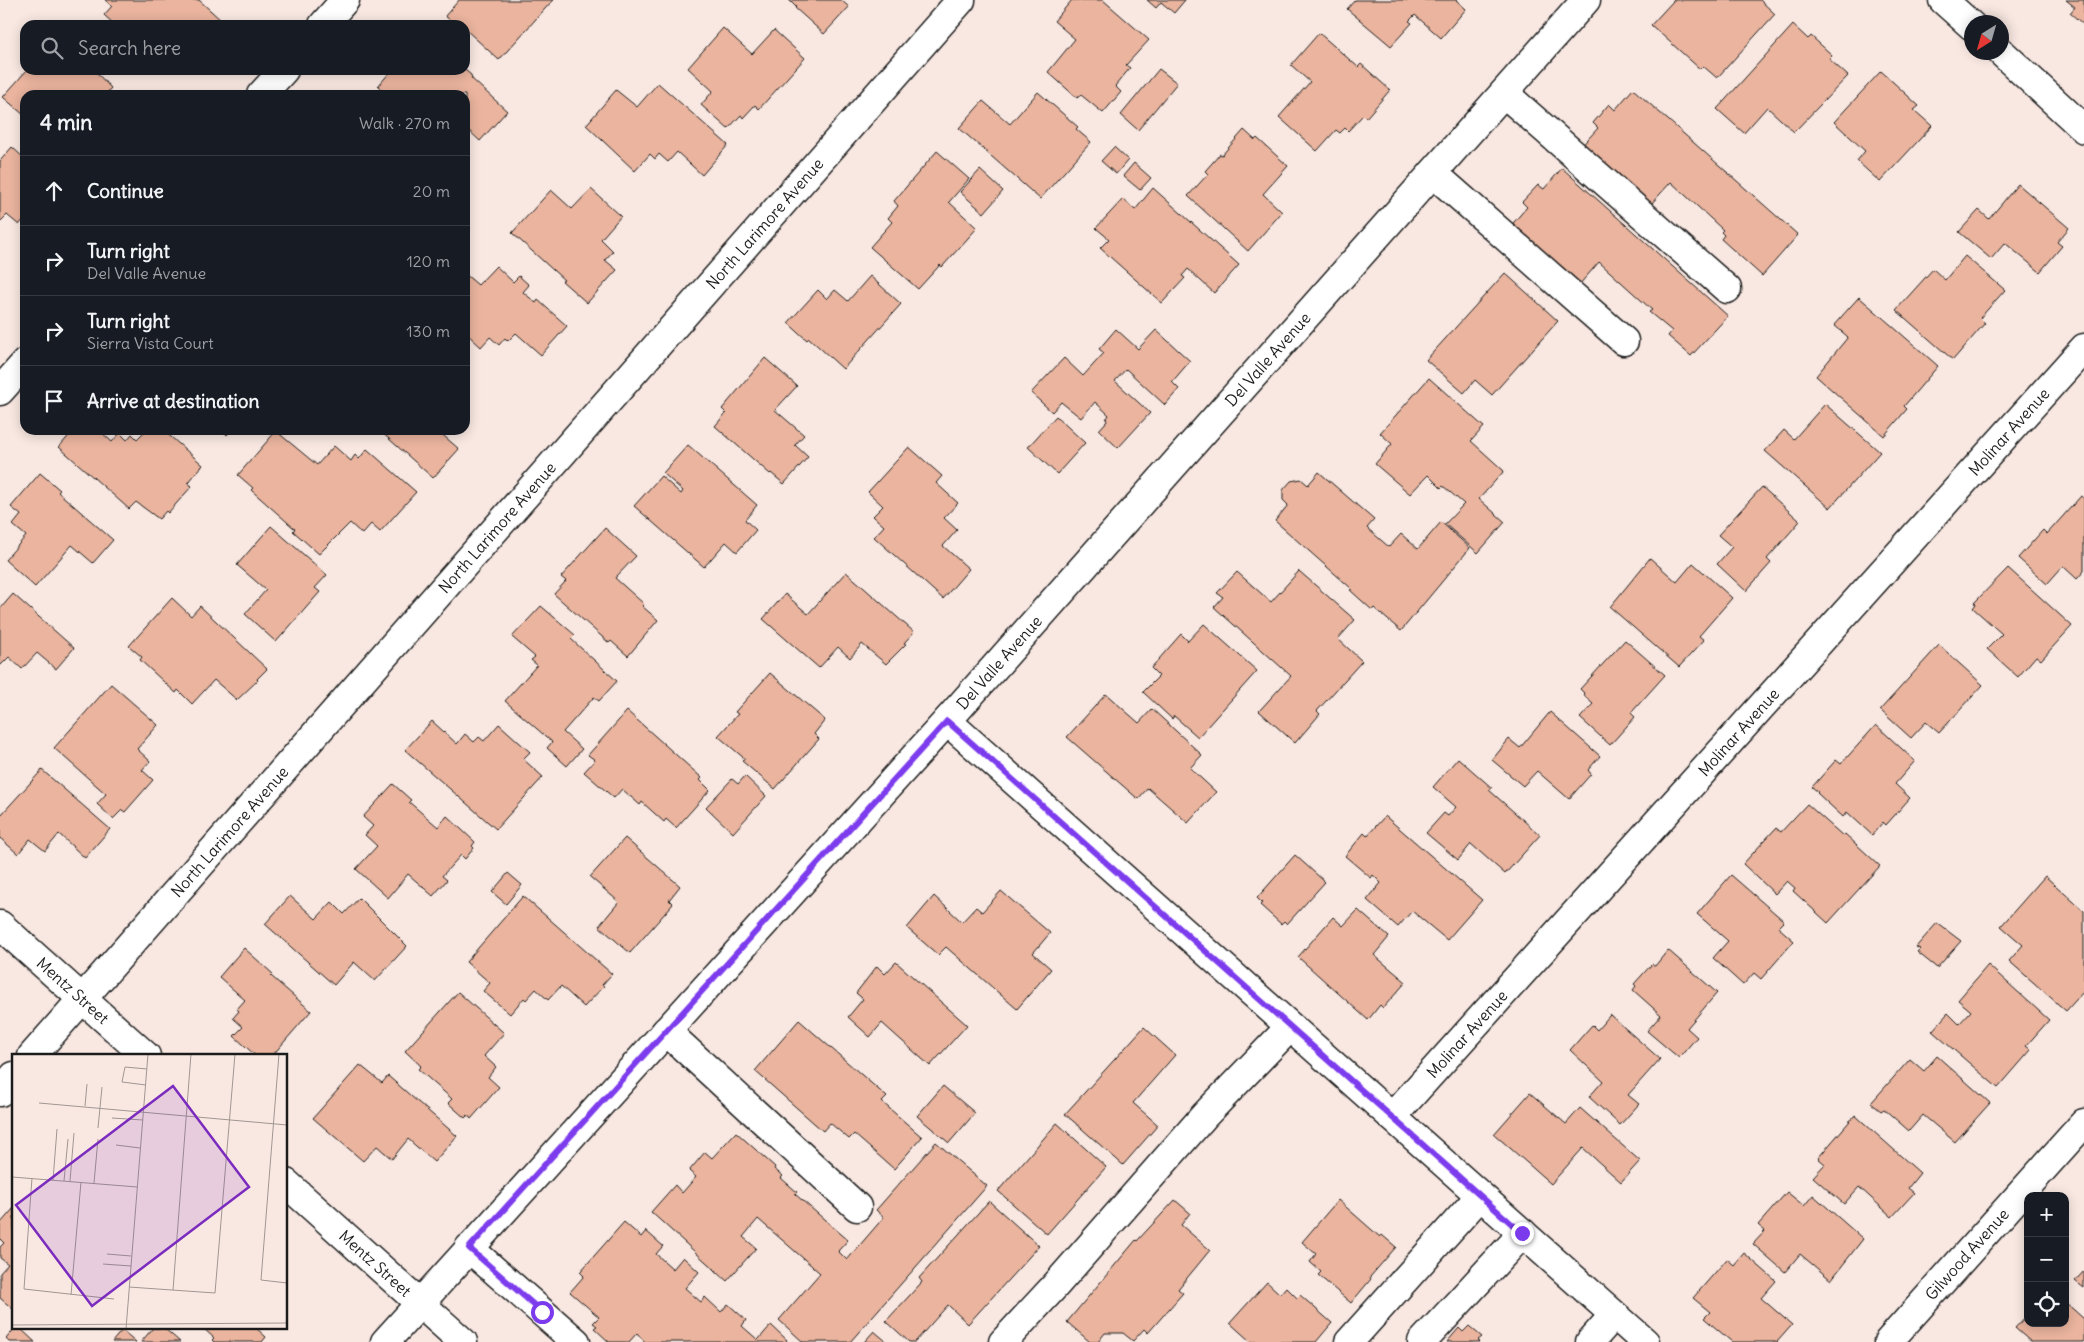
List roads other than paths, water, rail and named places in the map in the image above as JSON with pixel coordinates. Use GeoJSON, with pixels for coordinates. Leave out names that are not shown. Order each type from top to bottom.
{"type":"FeatureCollection","features":[{"type":"Feature","properties":{"kind":"street"},"geometry":{"type":"LineString","coordinates":[[327,20],[345,0]]}},
{"type":"Feature","properties":{"kind":"street","name":"North Larimore Avenue"},"geometry":{"type":"LineString","coordinates":[[34,1054],[961,0]]}},
{"type":"Feature","properties":{"kind":"street","name":"Del Valle Avenue"},"geometry":{"type":"LineString","coordinates":[[385,1342],[947,721],[1586,0]]}},
{"type":"Feature","properties":{"kind":"street"},"geometry":{"type":"LineString","coordinates":[[1943,0],[1964,19]]}},
{"type":"Feature","properties":{"kind":"street"},"geometry":{"type":"LineString","coordinates":[[2009,60],[2084,129]]}},
{"type":"Feature","properties":{"kind":"street"},"geometry":{"type":"LineString","coordinates":[[266,90],[279,75]]}},
{"type":"Feature","properties":{"kind":"street"},"geometry":{"type":"LineString","coordinates":[[1504,93],[1727,290]]}},
{"type":"Feature","properties":{"kind":"street"},"geometry":{"type":"LineString","coordinates":[[1433,173],[1624,341]]}},
{"type":"Feature","properties":{"kind":"street","name":"Molinar Avenue"},"geometry":{"type":"LineString","coordinates":[[1392,1117],[2084,348]]}},
{"type":"Feature","properties":{"kind":"street"},"geometry":{"type":"LineString","coordinates":[[0,391],[20,368]]}},
{"type":"Feature","properties":{"kind":"street"},"geometry":{"type":"LineString","coordinates":[[947,721],[1645,1342]]}},
{"type":"Feature","properties":{"kind":"street","name":"Mentz Street"},"geometry":{"type":"LineString","coordinates":[[0,925],[144,1054]]}},
{"type":"Feature","properties":{"kind":"street"},"geometry":{"type":"LineString","coordinates":[[1003,1342],[1054,1287],[1205,1115],[1290,1027]]}},
{"type":"Feature","properties":{"kind":"street"},"geometry":{"type":"LineString","coordinates":[[666,1031],[857,1208]]}},
{"type":"Feature","properties":{"kind":"street"},"geometry":{"type":"LineString","coordinates":[[0,1092],[12,1078]]}},
{"type":"Feature","properties":{"kind":"street","name":"Gilwood Avenue"},"geometry":{"type":"LineString","coordinates":[[1888,1342],[2084,1123]]}},
{"type":"Feature","properties":{"kind":"street","name":"Mentz Street"},"geometry":{"type":"LineString","coordinates":[[288,1185],[463,1342]]}},
{"type":"Feature","properties":{"kind":"street"},"geometry":{"type":"LineString","coordinates":[[1349,1342],[1480,1196]]}},
{"type":"Feature","properties":{"kind":"street"},"geometry":{"type":"LineString","coordinates":[[1422,1342],[1522,1233]]}},
{"type":"Feature","properties":{"kind":"street"},"geometry":{"type":"LineString","coordinates":[[469,1248],[576,1342]]}},
{"type":"Feature","properties":{"kind":"street"},"geometry":{"type":"LineString","coordinates":[[1590,1342],[1614,1315]]}}]}
